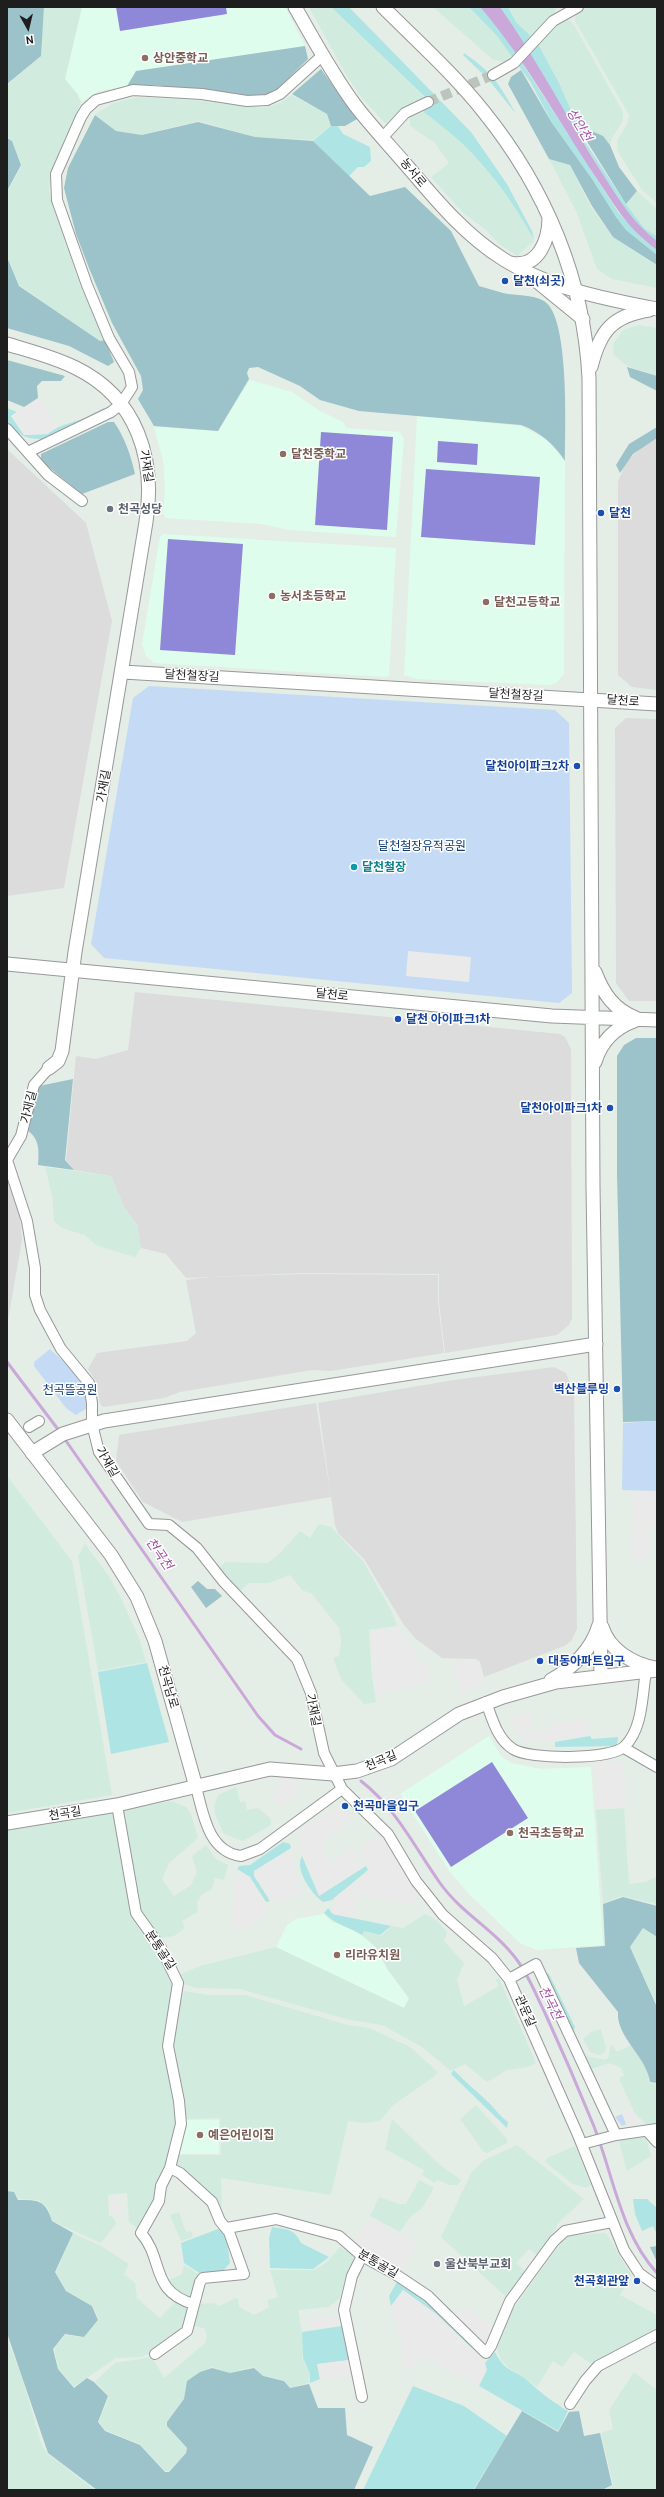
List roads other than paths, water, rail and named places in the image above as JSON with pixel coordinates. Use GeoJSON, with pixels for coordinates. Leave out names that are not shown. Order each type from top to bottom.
{"type":"FeatureCollection","features":[{"type":"Feature","properties":{"kind":"street","name":"농서로"},"geometry":{"type":"LineString","coordinates":[[295,7],[354,104],[454,218],[485,246],[508,262],[523,270],[577,291],[656,309]]}},
{"type":"Feature","properties":{"kind":"street"},"geometry":{"type":"LineString","coordinates":[[383,7],[484,111],[526,171],[550,215],[577,291],[583,319],[589,378],[592,1018],[601,1676]]}},
{"type":"Feature","properties":{"kind":"street"},"geometry":{"type":"LineString","coordinates":[[493,75],[514,63],[553,21],[578,7]]}},
{"type":"Feature","properties":{"kind":"street"},"geometry":{"type":"LineString","coordinates":[[28,452],[96,421],[121,404],[131,392],[132,382],[106,332],[87,285],[64,223],[55,189],[56,174],[86,109],[96,100],[133,90],[202,94],[247,101],[267,100],[280,94],[323,55]]}},
{"type":"Feature","properties":{"kind":"street"},"geometry":{"type":"LineString","coordinates":[[383,137],[405,113],[428,102]]}},
{"type":"Feature","properties":{"kind":"street"},"geometry":{"type":"LineString","coordinates":[[508,262],[522,263],[536,257],[546,241],[550,215]]}},
{"type":"Feature","properties":{"kind":"street"},"geometry":{"type":"LineString","coordinates":[[523,270],[583,319]]}},
{"type":"Feature","properties":{"kind":"street"},"geometry":{"type":"LineString","coordinates":[[589,378],[599,345],[614,321],[626,315],[656,309]]}},
{"type":"Feature","properties":{"kind":"street","name":"가재길"},"geometry":{"type":"LineString","coordinates":[[7,344],[77,368],[99,382],[121,404],[135,425],[143,444],[149,467],[150,490],[123,672],[73,970],[62,1051],[58,1061],[34,1084],[21,1136],[7,1160],[22,1203],[31,1239],[37,1302],[61,1349],[88,1383],[92,1403],[92,1424],[100,1452],[147,1522],[151,1525],[169,1525],[197,1548],[222,1581],[297,1659],[311,1693],[321,1745],[333,1774]]}},
{"type":"Feature","properties":{"kind":"street"},"geometry":{"type":"LineString","coordinates":[[7,429],[48,475],[82,501]]}},
{"type":"Feature","properties":{"kind":"street","name":"달천철장길"},"geometry":{"type":"LineString","coordinates":[[123,672],[590,699]]}},
{"type":"Feature","properties":{"kind":"street","name":"달천로"},"geometry":{"type":"LineString","coordinates":[[590,699],[657,704]]}},
{"type":"Feature","properties":{"kind":"street"},"geometry":{"type":"LineString","coordinates":[[592,961],[597,979],[610,1000],[624,1012],[642,1019]]}},
{"type":"Feature","properties":{"kind":"street","name":"달천로"},"geometry":{"type":"LineString","coordinates":[[7,964],[592,1018],[657,1020]]}},
{"type":"Feature","properties":{"kind":"street"},"geometry":{"type":"LineString","coordinates":[[593,1073],[600,1049],[609,1037],[622,1026],[642,1019]]}},
{"type":"Feature","properties":{"kind":"street"},"geometry":{"type":"LineString","coordinates":[[32,1453],[49,1442],[78,1428],[92,1424],[596,1344]]}},
{"type":"Feature","properties":{"kind":"street","name":"천곡남로"},"geometry":{"type":"LineString","coordinates":[[7,1420],[111,1555],[137,1597],[155,1641],[196,1787],[212,1837],[229,1853],[241,1856],[260,1849],[342,1789]]}},
{"type":"Feature","properties":{"kind":"street"},"geometry":{"type":"LineString","coordinates":[[29,1427],[39,1421]]}},
{"type":"Feature","properties":{"kind":"street"},"geometry":{"type":"LineString","coordinates":[[600,1620],[607,1638],[619,1651],[635,1662],[653,1670]]}},
{"type":"Feature","properties":{"kind":"street"},"geometry":{"type":"LineString","coordinates":[[539,1686],[563,1673],[580,1658],[593,1639],[600,1620]]}},
{"type":"Feature","properties":{"kind":"street"},"geometry":{"type":"LineString","coordinates":[[539,1686],[601,1676],[653,1670]]}},
{"type":"Feature","properties":{"kind":"street"},"geometry":{"type":"LineString","coordinates":[[486,1702],[499,1734],[506,1744],[522,1754],[538,1757],[618,1752],[624,1748],[635,1733],[653,1670]]}},
{"type":"Feature","properties":{"kind":"street","name":"천곡길"},"geometry":{"type":"LineString","coordinates":[[7,1824],[117,1805],[270,1769],[333,1774],[356,1771],[391,1759],[459,1714],[486,1702],[539,1686]]}},
{"type":"Feature","properties":{"kind":"street"},"geometry":{"type":"LineString","coordinates":[[624,1748],[657,1767]]}},
{"type":"Feature","properties":{"kind":"street","name":"관문길"},"geometry":{"type":"LineString","coordinates":[[333,1774],[342,1789],[388,1834],[416,1881],[443,1916],[492,1958],[512,1978],[586,2143],[612,2222],[631,2263],[639,2273],[657,2286]]}},
{"type":"Feature","properties":{"kind":"street","name":"분통골길"},"geometry":{"type":"LineString","coordinates":[[117,1805],[136,1913],[161,1948],[178,1983],[168,2046],[179,2101],[181,2124],[170,2168],[164,2179],[157,2207],[140,2233],[169,2291],[181,2300],[194,2304]]}},
{"type":"Feature","properties":{"kind":"street"},"geometry":{"type":"LineString","coordinates":[[512,1978],[536,1964],[613,2136]]}},
{"type":"Feature","properties":{"kind":"street"},"geometry":{"type":"LineString","coordinates":[[586,2143],[613,2136],[652,2130],[657,2142]]}},
{"type":"Feature","properties":{"kind":"street"},"geometry":{"type":"LineString","coordinates":[[154,2354],[187,2331],[203,2278],[244,2274],[226,2228],[220,2221],[212,2202],[180,2173],[170,2168]]}},
{"type":"Feature","properties":{"kind":"street","name":"분통골길"},"geometry":{"type":"LineString","coordinates":[[226,2228],[262,2220],[276,2219],[340,2236],[362,2256],[395,2274],[428,2296],[486,2353],[492,2346],[510,2302],[560,2235],[572,2229],[595,2227],[612,2222]]}},
{"type":"Feature","properties":{"kind":"street"},"geometry":{"type":"LineString","coordinates":[[362,2256],[352,2276],[344,2310],[362,2397]]}},
{"type":"Feature","properties":{"kind":"street"},"geometry":{"type":"LineString","coordinates":[[570,2404],[584,2381],[598,2366],[657,2335]]}},
{"type":"Feature","properties":{"kind":"waterway","name":"천곡천"},"geometry":{"type":"LineString","coordinates":[[7,1362],[60,1432]]}},
{"type":"Feature","properties":{"kind":"waterway","name":"천곡천"},"geometry":{"type":"LineString","coordinates":[[64,1438],[258,1716],[275,1735],[301,1749]]}},
{"type":"Feature","properties":{"kind":"waterway","name":"천곡천"},"geometry":{"type":"LineString","coordinates":[[361,1781],[385,1803],[448,1894],[508,1949],[525,1972],[576,2082],[600,2143],[619,2202],[634,2240],[644,2257],[657,2273]]}},
{"type":"Feature","properties":{"kind":"tunnel"},"geometry":{"type":"LineString","coordinates":[[428,102],[493,75]]}},
{"type":"Feature","properties":{"kind":"place","name":"상안중학교"},"geometry":{"type":"Point","coordinates":[145,58]}},
{"type":"Feature","properties":{"kind":"place","name":"달천(쇠곳)"},"geometry":{"type":"Point","coordinates":[505,281]}},
{"type":"Feature","properties":{"kind":"place","name":"달천중학교"},"geometry":{"type":"Point","coordinates":[283,454]}},
{"type":"Feature","properties":{"kind":"place","name":"천곡성당"},"geometry":{"type":"Point","coordinates":[110,509]}},
{"type":"Feature","properties":{"kind":"place","name":"달천"},"geometry":{"type":"Point","coordinates":[601,513]}},
{"type":"Feature","properties":{"kind":"place","name":"농서초등학교"},"geometry":{"type":"Point","coordinates":[272,596]}},
{"type":"Feature","properties":{"kind":"place","name":"달천고등학교"},"geometry":{"type":"Point","coordinates":[486,602]}},
{"type":"Feature","properties":{"kind":"place","name":"달천아이파크2차"},"geometry":{"type":"Point","coordinates":[577,766]}},
{"type":"Feature","properties":{"kind":"place","name":"달천철장"},"geometry":{"type":"Point","coordinates":[354,867]}},
{"type":"Feature","properties":{"kind":"place","name":"달천 아이파크1차"},"geometry":{"type":"Point","coordinates":[398,1019]}},
{"type":"Feature","properties":{"kind":"place","name":"달천아이파크1차"},"geometry":{"type":"Point","coordinates":[610,1108]}},
{"type":"Feature","properties":{"kind":"place","name":"벽산블루밍"},"geometry":{"type":"Point","coordinates":[617,1389]}},
{"type":"Feature","properties":{"kind":"place","name":"대동아파트입구"},"geometry":{"type":"Point","coordinates":[540,1661]}},
{"type":"Feature","properties":{"kind":"place","name":"천곡마을입구"},"geometry":{"type":"Point","coordinates":[345,1806]}},
{"type":"Feature","properties":{"kind":"place","name":"천곡초등학교"},"geometry":{"type":"Point","coordinates":[510,1833]}},
{"type":"Feature","properties":{"kind":"place","name":"리라유치원"},"geometry":{"type":"Point","coordinates":[337,1955]}},
{"type":"Feature","properties":{"kind":"place","name":"예은어린이집"},"geometry":{"type":"Point","coordinates":[200,2135]}},
{"type":"Feature","properties":{"kind":"place","name":"울산북부교회"},"geometry":{"type":"Point","coordinates":[437,2264]}},
{"type":"Feature","properties":{"kind":"place","name":"천곡회관앞"},"geometry":{"type":"Point","coordinates":[637,2281]}},
{"type":"Feature","properties":{"kind":"water label","name":"상안천"},"geometry":{"type":"Point","coordinates":[579,125]}},
{"type":"Feature","properties":{"kind":"park label","name":"달천철장유적공원"},"geometry":{"type":"Point","coordinates":[422,846]}},
{"type":"Feature","properties":{"kind":"park label","name":"천곡뜰공원"},"geometry":{"type":"Point","coordinates":[70,1390]}}]}
